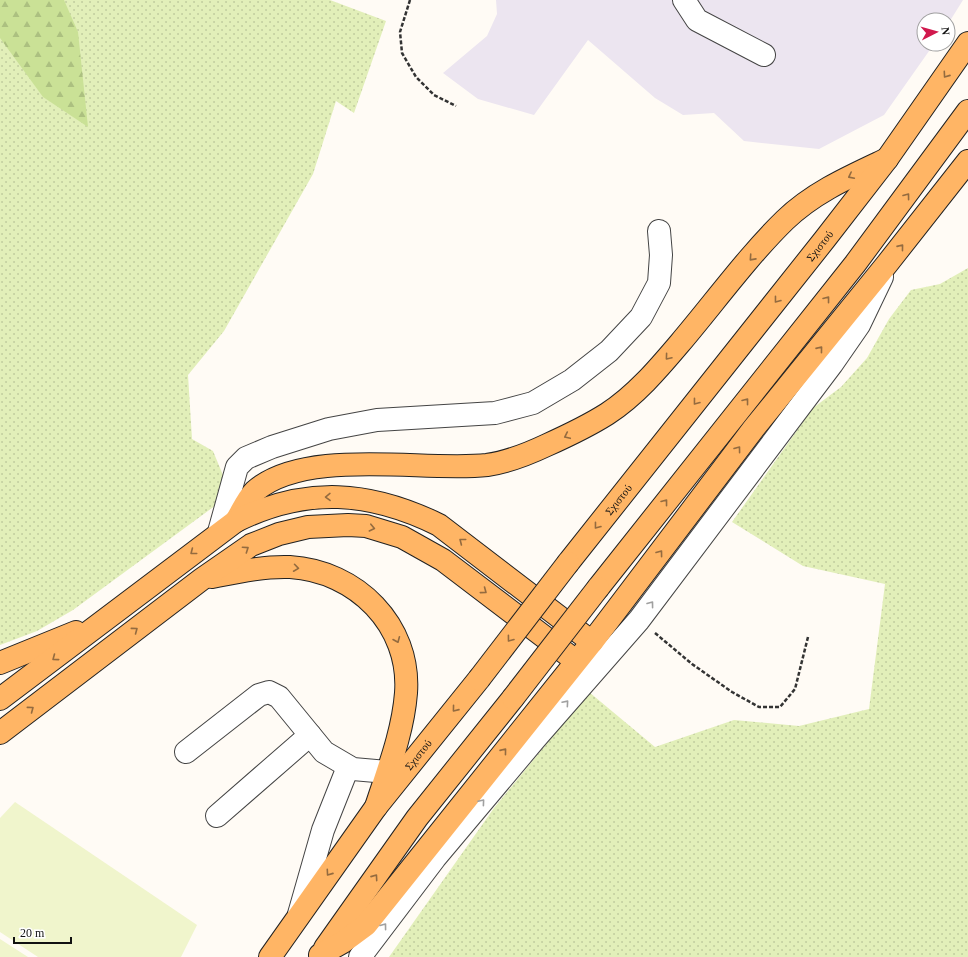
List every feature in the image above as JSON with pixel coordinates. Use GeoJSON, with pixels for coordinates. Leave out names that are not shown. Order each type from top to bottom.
{"type":"FeatureCollection","features":[{"type":"Feature","properties":{"kind":"main road","name":"Σχιστού"},"geometry":{"type":"LineString","coordinates":[[270,957],[376,807],[479,679],[568,563],[887,159],[968,43]]}},
{"type":"Feature","properties":{"kind":"main road"},"geometry":{"type":"LineString","coordinates":[[319,956],[417,818],[855,264],[968,111]]}},
{"type":"Feature","properties":{"kind":"main road"},"geometry":{"type":"LineString","coordinates":[[228,526],[256,490],[277,478],[299,471],[341,465],[390,464],[449,467],[489,464],[523,456],[608,414],[652,376],[786,220],[814,197],[851,176],[887,159]]}},
{"type":"Feature","properties":{"kind":"main road"},"geometry":{"type":"LineString","coordinates":[[319,956],[343,942],[366,925],[592,642],[754,428],[888,264],[968,161]]}},
{"type":"Feature","properties":{"kind":"main road"},"geometry":{"type":"LineString","coordinates":[[0,699],[228,526],[273,504],[307,498],[352,497],[407,511],[439,525],[458,538],[592,642]]}},
{"type":"Feature","properties":{"kind":"main road"},"geometry":{"type":"LineString","coordinates":[[0,733],[202,578],[251,545],[279,534],[308,527],[335,525],[366,526],[402,536],[443,560],[576,662]]}},
{"type":"Feature","properties":{"kind":"main road"},"geometry":{"type":"LineString","coordinates":[[202,578],[267,568],[290,567],[315,571],[336,577],[356,590],[376,607],[390,626],[399,643],[405,666],[406,691],[404,713],[376,807]]}},
{"type":"Feature","properties":{"kind":"main road"},"geometry":{"type":"LineString","coordinates":[[0,663],[108,618]]}},
{"type":"Feature","properties":{"kind":"street"},"geometry":{"type":"LineString","coordinates":[[684,0],[697,20],[764,55]]}},
{"type":"Feature","properties":{"kind":"street"},"geometry":{"type":"LineString","coordinates":[[228,526],[237,467],[246,458],[272,447],[329,429],[377,420],[495,413],[533,403],[572,380],[609,351],[642,317],[659,283],[661,255],[659,231]]}},
{"type":"Feature","properties":{"kind":"street"},"geometry":{"type":"LineString","coordinates":[[360,957],[435,858],[535,739],[639,620],[832,364],[859,325],[888,264]]}},
{"type":"Feature","properties":{"kind":"street"},"geometry":{"type":"LineString","coordinates":[[186,752],[263,692],[269,692],[279,697],[324,752],[348,767],[387,772]]}},
{"type":"Feature","properties":{"kind":"street"},"geometry":{"type":"LineString","coordinates":[[217,816],[310,735]]}},
{"type":"Feature","properties":{"kind":"street"},"geometry":{"type":"LineString","coordinates":[[298,917],[323,830],[348,767]]}},
{"type":"Feature","properties":{"kind":"path"},"geometry":{"type":"LineString","coordinates":[[410,0],[400,32],[402,53],[416,77],[434,95],[456,106]]}},
{"type":"Feature","properties":{"kind":"path"},"geometry":{"type":"LineString","coordinates":[[639,620],[692,664],[732,692],[759,708],[780,707],[795,689],[808,637]]}},
{"type":"Feature","properties":{"kind":"shaded area"},"geometry":{"type":"Polygon","coordinates":[[[496,0],[963,0],[956,12],[916,12],[916,52],[928,52],[884,115],[819,149],[744,141],[714,113],[683,115],[655,98],[588,40],[534,115],[478,99],[443,73],[487,36],[497,14],[496,0]]]}},
{"type":"Feature","properties":{"kind":"green space"},"geometry":{"type":"Polygon","coordinates":[[[0,0],[330,0],[386,21],[354,113],[336,101],[313,174],[224,331],[188,375],[192,439],[213,451],[225,480],[227,497],[73,610],[37,631],[0,645],[0,0]]]}},
{"type":"Feature","properties":{"kind":"green space"},"geometry":{"type":"Polygon","coordinates":[[[0,0],[64,0],[78,32],[88,127],[43,97],[0,38],[0,0]]]}},
{"type":"Feature","properties":{"kind":"green space"},"geometry":{"type":"Polygon","coordinates":[[[968,268],[968,957],[389,957],[494,808],[589,692],[655,747],[734,720],[799,726],[869,709],[885,584],[803,566],[732,522],[813,408],[841,387],[867,358],[889,319],[911,290],[940,284],[968,268]]]}},
{"type":"Feature","properties":{"kind":"green space"},"geometry":{"type":"Polygon","coordinates":[[[15,802],[197,925],[181,957],[38,957],[0,932],[0,818],[15,802]]]}},
{"type":"Feature","properties":{"kind":"green space"},"geometry":{"type":"Polygon","coordinates":[[[0,939],[28,957],[0,957],[0,939]]]}}]}
